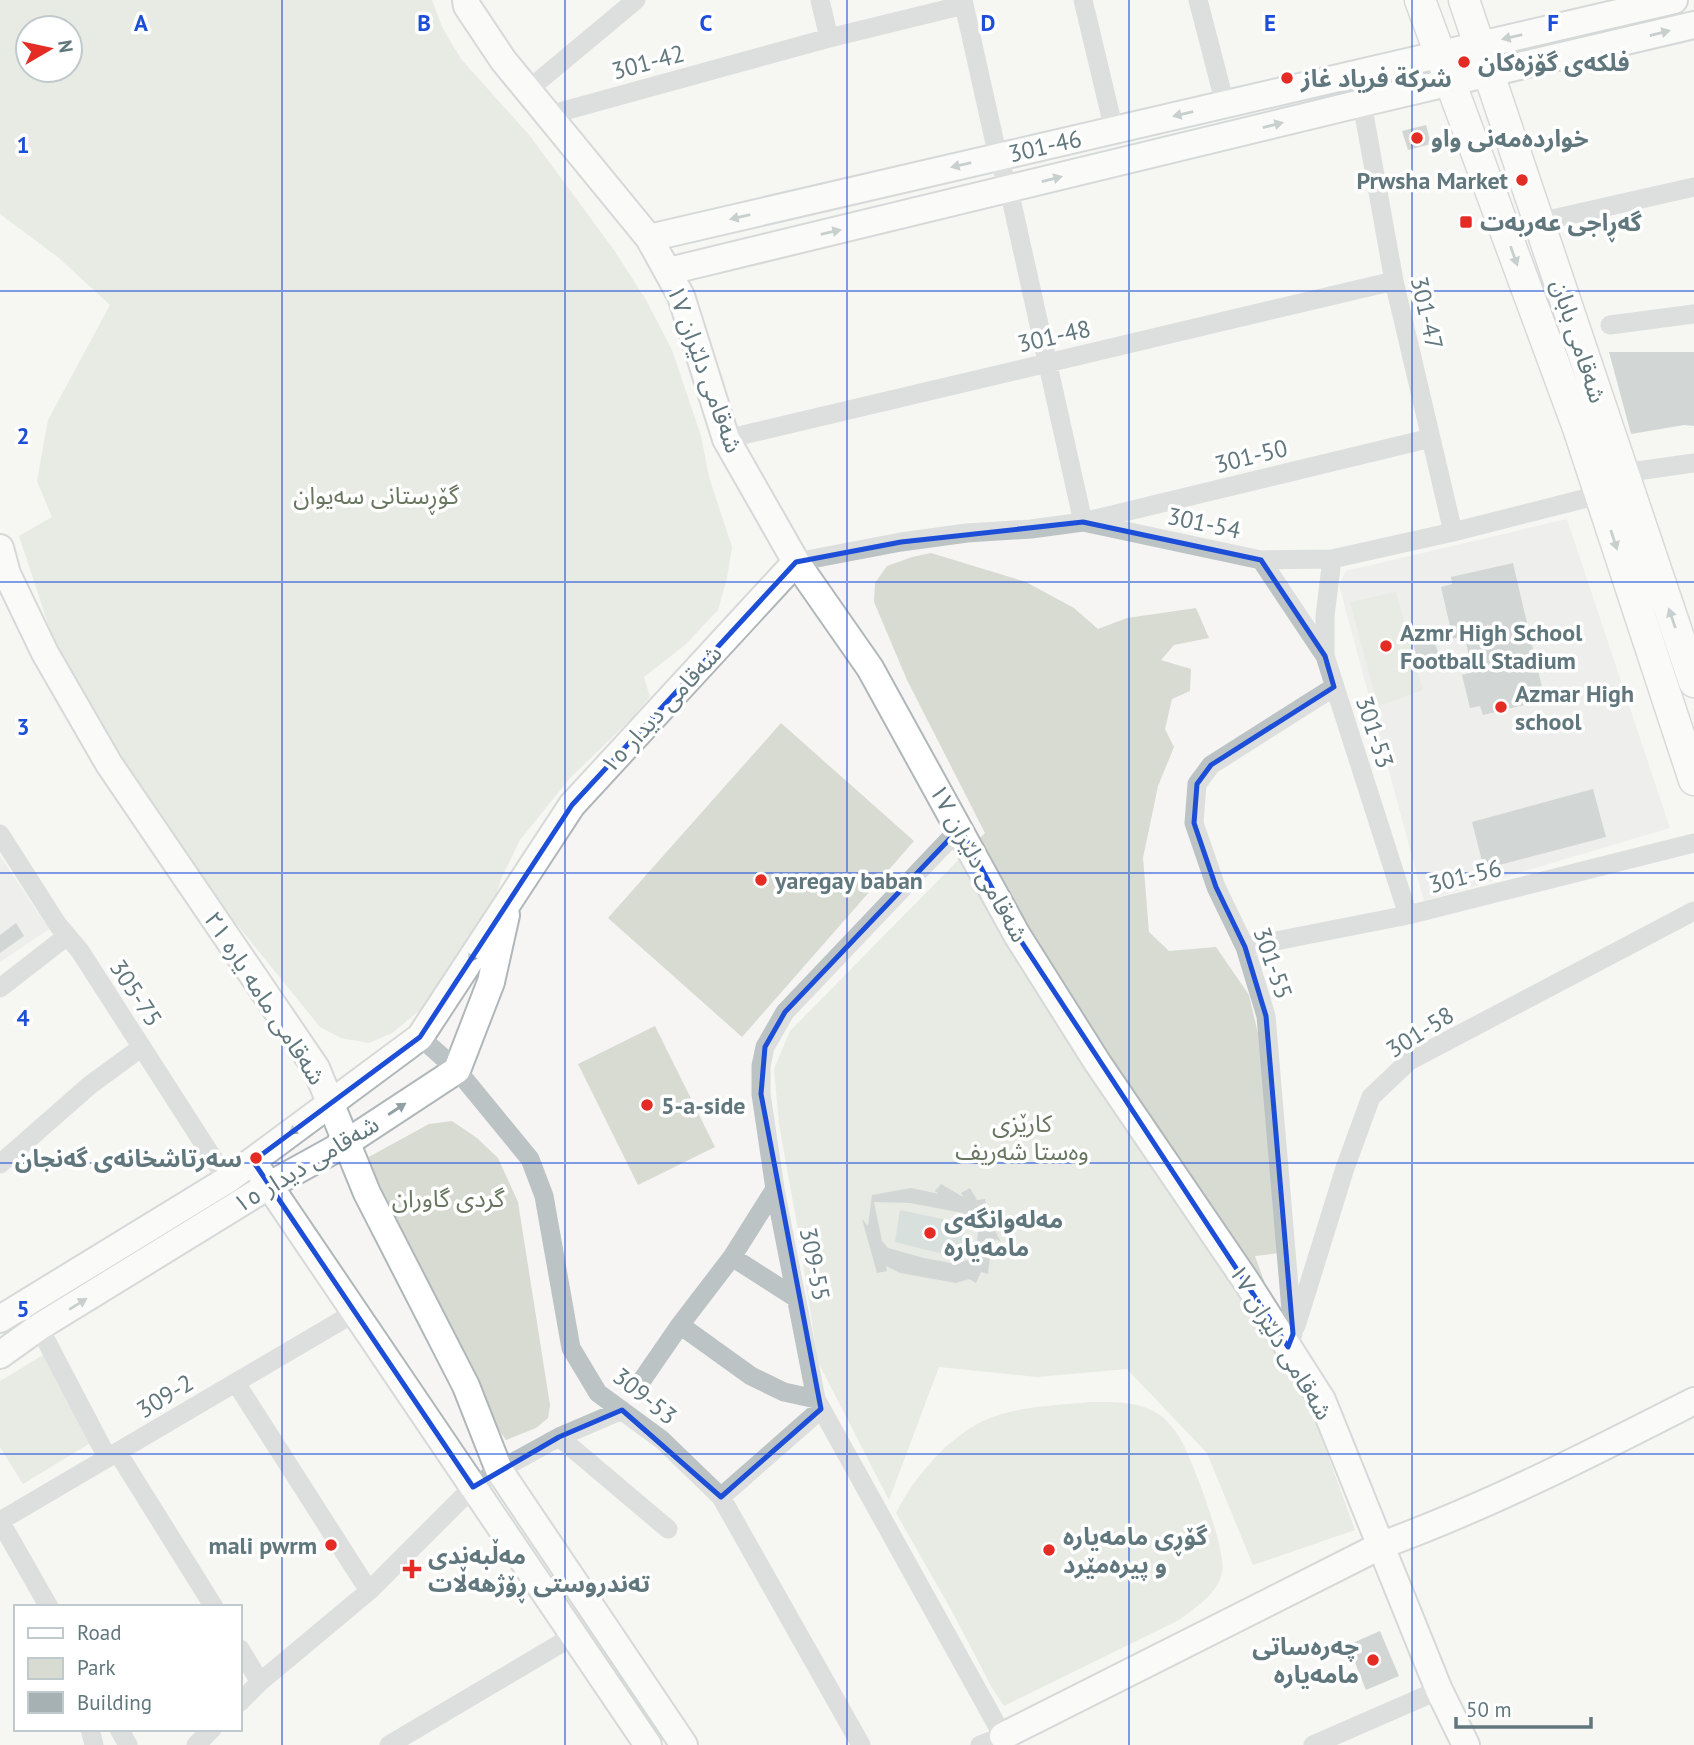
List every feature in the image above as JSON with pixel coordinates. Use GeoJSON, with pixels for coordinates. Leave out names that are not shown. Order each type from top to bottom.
{"type":"FeatureCollection","features":[{"type":"Feature","properties":{"kind":"main road"},"geometry":{"type":"LineString","coordinates":[[1420,0],[1578,428],[1694,780]]}},
{"type":"Feature","properties":{"kind":"main road","name":"شەقامی بابان"},"geometry":{"type":"LineString","coordinates":[[1464,0],[1694,682]]}},
{"type":"Feature","properties":{"kind":"main road","name":"301-46"},"geometry":{"type":"LineString","coordinates":[[649,238],[1674,0]]}},
{"type":"Feature","properties":{"kind":"main road","name":"شەقامی دلێران ١٧"},"geometry":{"type":"LineString","coordinates":[[469,2],[503,60],[649,238],[681,296],[726,439],[796,562],[870,668],[1024,946],[1097,1062],[1291,1341],[1322,1400],[1440,1690],[1466,1745]]}},
{"type":"Feature","properties":{"kind":"main road","name":"301-46"},"geometry":{"type":"LineString","coordinates":[[669,271],[1362,103],[1694,27]]}},
{"type":"Feature","properties":{"kind":"main road","name":"شەقامی مامە یارە ٢١"},"geometry":{"type":"LineString","coordinates":[[0,548],[7,574],[45,653],[109,764],[316,1068],[367,1193],[466,1387],[499,1470],[684,1745]]}},
{"type":"Feature","properties":{"kind":"main road","name":"شەقامی دیدار ١٥"},"geometry":{"type":"LineString","coordinates":[[0,1319],[228,1180],[420,1037],[572,805],[796,562]]}},
{"type":"Feature","properties":{"kind":"main road","name":"شەقامی دیدار ١٥"},"geometry":{"type":"LineString","coordinates":[[0,1355],[39,1327],[270,1185],[346,1143],[457,1069],[491,982],[510,896]]}},
{"type":"Feature","properties":{"kind":"main road"},"geometry":{"type":"LineString","coordinates":[[253,1161],[648,1745]]}},
{"type":"Feature","properties":{"kind":"main road"},"geometry":{"type":"LineString","coordinates":[[997,1742],[1382,1545],[1440,1524],[1505,1495],[1694,1401]]}},
{"type":"Feature","properties":{"kind":"street"},"geometry":{"type":"LineString","coordinates":[[528,90],[636,0]]}},
{"type":"Feature","properties":{"kind":"street"},"geometry":{"type":"LineString","coordinates":[[820,0],[829,38]]}},
{"type":"Feature","properties":{"kind":"street"},"geometry":{"type":"LineString","coordinates":[[1083,0],[1114,130]]}},
{"type":"Feature","properties":{"kind":"street"},"geometry":{"type":"LineString","coordinates":[[1198,0],[1225,104]]}},
{"type":"Feature","properties":{"kind":"street"},"geometry":{"type":"LineString","coordinates":[[963,2],[998,157],[1009,190],[1083,522]]}},
{"type":"Feature","properties":{"kind":"street","name":"301-42"},"geometry":{"type":"LineString","coordinates":[[550,115],[963,2]]}},
{"type":"Feature","properties":{"kind":"street","name":"301-47"},"geometry":{"type":"LineString","coordinates":[[1362,103],[1394,281],[1453,532]]}},
{"type":"Feature","properties":{"kind":"street"},"geometry":{"type":"LineString","coordinates":[[1539,222],[1694,187]]}},
{"type":"Feature","properties":{"kind":"street","name":"301-48"},"geometry":{"type":"LineString","coordinates":[[726,439],[1394,281]]}},
{"type":"Feature","properties":{"kind":"street"},"geometry":{"type":"LineString","coordinates":[[1610,325],[1694,314]]}},
{"type":"Feature","properties":{"kind":"street","name":"301-50"},"geometry":{"type":"LineString","coordinates":[[1083,522],[1431,438]]}},
{"type":"Feature","properties":{"kind":"street"},"geometry":{"type":"LineString","coordinates":[[1623,473],[1694,463]]}},
{"type":"Feature","properties":{"kind":"street","name":"301-54"},"geometry":{"type":"LineString","coordinates":[[796,562],[901,542],[1083,522],[1261,560],[1332,559],[1599,495]]}},
{"type":"Feature","properties":{"kind":"street","name":"301-53"},"geometry":{"type":"LineString","coordinates":[[1332,559],[1325,617],[1325,656],[1408,915]]}},
{"type":"Feature","properties":{"kind":"street"},"geometry":{"type":"LineString","coordinates":[[1261,560],[1325,656]]}},
{"type":"Feature","properties":{"kind":"street","name":"301-55"},"geometry":{"type":"LineString","coordinates":[[1291,1341],[1266,1016],[1245,947],[1216,887],[1194,823],[1197,784],[1211,765],[1334,687]]}},
{"type":"Feature","properties":{"kind":"street","name":"309-55"},"geometry":{"type":"LineString","coordinates":[[960,828],[785,1012],[765,1047],[761,1085],[775,1189],[818,1404],[997,1742]]}},
{"type":"Feature","properties":{"kind":"street","name":"305-75"},"geometry":{"type":"LineString","coordinates":[[0,834],[67,936],[80,951],[228,1180]]}},
{"type":"Feature","properties":{"kind":"street","name":"301-56"},"geometry":{"type":"LineString","coordinates":[[1245,947],[1408,915],[1694,843]]}},
{"type":"Feature","properties":{"kind":"street","name":"301-58"},"geometry":{"type":"LineString","coordinates":[[1291,1341],[1345,1168],[1371,1097],[1409,1061],[1694,911]]}},
{"type":"Feature","properties":{"kind":"street"},"geometry":{"type":"LineString","coordinates":[[0,988],[67,936]]}},
{"type":"Feature","properties":{"kind":"street","name":"309-53"},"geometry":{"type":"LineString","coordinates":[[420,1037],[457,1069],[530,1159],[544,1196],[571,1348],[598,1393],[662,1440],[721,1497],[861,1745]]}},
{"type":"Feature","properties":{"kind":"street"},"geometry":{"type":"LineString","coordinates":[[0,1164],[90,1085],[142,1047]]}},
{"type":"Feature","properties":{"kind":"street"},"geometry":{"type":"LineString","coordinates":[[640,1383],[732,1257],[775,1189]]}},
{"type":"Feature","properties":{"kind":"street"},"geometry":{"type":"LineString","coordinates":[[732,1257],[796,1298]]}},
{"type":"Feature","properties":{"kind":"street","name":"309-2"},"geometry":{"type":"LineString","coordinates":[[2,1527],[112,1455],[354,1313]]}},
{"type":"Feature","properties":{"kind":"street"},"geometry":{"type":"LineString","coordinates":[[680,1325],[751,1376],[818,1404],[721,1497]]}},
{"type":"Feature","properties":{"kind":"street"},"geometry":{"type":"LineString","coordinates":[[39,1327],[112,1455],[213,1605]]}},
{"type":"Feature","properties":{"kind":"street"},"geometry":{"type":"LineString","coordinates":[[236,1382],[369,1591]]}},
{"type":"Feature","properties":{"kind":"street"},"geometry":{"type":"LineString","coordinates":[[242,1700],[369,1591],[473,1487],[559,1437],[622,1410]]}},
{"type":"Feature","properties":{"kind":"street"},"geometry":{"type":"LineString","coordinates":[[559,1437],[668,1529]]}},
{"type":"Feature","properties":{"kind":"street"},"geometry":{"type":"LineString","coordinates":[[2,1527],[46,1603]]}},
{"type":"Feature","properties":{"kind":"street"},"geometry":{"type":"LineString","coordinates":[[389,1745],[575,1635]]}},
{"type":"Feature","properties":{"kind":"street"},"geometry":{"type":"LineString","coordinates":[[242,1652],[260,1682]]}},
{"type":"Feature","properties":{"kind":"street"},"geometry":{"type":"LineString","coordinates":[[1313,1745],[1440,1690]]}},
{"type":"Feature","properties":{"kind":"street"},"geometry":{"type":"LineString","coordinates":[[196,1745],[210,1731]]}},
{"type":"Feature","properties":{"kind":"highlighted area"},"geometry":{"type":"Polygon","coordinates":[[[1083,522],[1261,560],[1325,656],[1334,687],[1211,765],[1197,784],[1194,823],[1216,887],[1245,947],[1266,1016],[1293,1334],[1288,1347],[1017,935],[960,828],[785,1012],[765,1047],[761,1094],[821,1409],[721,1497],[622,1410],[559,1437],[473,1487],[253,1161],[420,1037],[572,805],[796,562],[901,542],[1083,522]]]}},
{"type":"Feature","properties":{"kind":"shaded area","name":"Azmar High school"},"geometry":{"type":"Polygon","coordinates":[[[1567,519],[1670,828],[1424,901],[1339,585],[1346,571],[1567,519]]]}},
{"type":"Feature","properties":{"kind":"shaded area"},"geometry":{"type":"Polygon","coordinates":[[[0,856],[49,929],[0,962],[0,856]]]}},
{"type":"Feature","properties":{"kind":"shaded area","name":"مەلەوانگەی مامەیارە"},"geometry":{"type":"Polygon","coordinates":[[[900,1210],[966,1224],[959,1258],[895,1242],[900,1210]]]}},
{"type":"Feature","properties":{"kind":"green space","name":"گۆڕستانی سەیوان"},"geometry":{"type":"Polygon","coordinates":[[[0,0],[432,0],[442,27],[461,59],[530,136],[614,250],[646,300],[672,350],[701,436],[709,477],[732,547],[718,610],[685,645],[644,677],[650,697],[570,778],[520,840],[501,879],[489,919],[451,985],[392,1033],[369,1043],[341,1038],[320,1027],[192,869],[111,751],[50,630],[19,536],[52,517],[37,481],[48,420],[110,305],[59,258],[0,214],[0,0]]]}},
{"type":"Feature","properties":{"kind":"green space","name":"کارێزی وەستا شەریف"},"geometry":{"type":"Polygon","coordinates":[[[931,553],[1026,582],[1074,608],[1098,629],[1127,618],[1196,608],[1209,638],[1174,645],[1161,660],[1191,669],[1190,691],[1172,699],[1165,729],[1174,747],[1158,786],[1143,858],[1149,932],[1169,951],[1216,947],[1249,995],[1263,1055],[1279,1253],[1255,1256],[1355,1530],[1253,1565],[1207,1453],[1127,1369],[1037,1377],[939,1367],[889,1500],[818,1362],[779,1124],[774,1069],[790,1031],[985,833],[907,680],[874,602],[875,583],[887,566],[931,553]]]}},
{"type":"Feature","properties":{"kind":"green space","name":"Azmr High School Football Stadium"},"geometry":{"type":"Polygon","coordinates":[[[1396,592],[1423,690],[1378,706],[1350,602],[1396,592]]]}},
{"type":"Feature","properties":{"kind":"green space","name":"yaregay baban"},"geometry":{"type":"Polygon","coordinates":[[[781,723],[914,841],[742,1037],[608,918],[781,723]]]}},
{"type":"Feature","properties":{"kind":"green space","name":"5-a-side"},"geometry":{"type":"Polygon","coordinates":[[[655,1026],[715,1147],[638,1185],[578,1064],[655,1026]]]}},
{"type":"Feature","properties":{"kind":"green space","name":"گردی گاوران"},"geometry":{"type":"Polygon","coordinates":[[[452,1121],[477,1138],[498,1158],[518,1202],[550,1405],[548,1418],[536,1428],[506,1440],[496,1426],[417,1272],[365,1159],[429,1124],[452,1121]]]}},
{"type":"Feature","properties":{"kind":"green space"},"geometry":{"type":"Polygon","coordinates":[[[43,1355],[97,1439],[23,1484],[0,1447],[0,1381],[43,1355]]]}},
{"type":"Feature","properties":{"kind":"green space"},"geometry":{"type":"Polygon","coordinates":[[[1092,1402],[1128,1403],[1144,1407],[1160,1415],[1174,1430],[1186,1451],[1208,1506],[1219,1546],[1222,1573],[1210,1594],[1179,1620],[1004,1706],[896,1513],[913,1485],[935,1458],[975,1425],[1015,1411],[1092,1402]]]}},
{"type":"Feature","properties":{"kind":"building","name":"خواردەمەنی واو"},"geometry":{"type":"Polygon","coordinates":[[[1426,125],[1431,144],[1408,150],[1402,131],[1426,125]]]}},
{"type":"Feature","properties":{"kind":"building"},"geometry":{"type":"Polygon","coordinates":[[[1609,352],[1694,352],[1694,426],[1684,425],[1631,434],[1609,352]]]}},
{"type":"Feature","properties":{"kind":"building"},"geometry":{"type":"Polygon","coordinates":[[[1513,563],[1545,700],[1483,715],[1480,706],[1470,708],[1462,675],[1473,672],[1464,635],[1453,639],[1441,587],[1452,584],[1451,577],[1513,563]]]}},
{"type":"Feature","properties":{"kind":"building"},"geometry":{"type":"Polygon","coordinates":[[[1432,633],[1441,663],[1420,669],[1412,639],[1432,633]]]}},
{"type":"Feature","properties":{"kind":"building"},"geometry":{"type":"Polygon","coordinates":[[[1593,789],[1606,837],[1484,869],[1472,822],[1593,789]]]}},
{"type":"Feature","properties":{"kind":"building"},"geometry":{"type":"Polygon","coordinates":[[[16,923],[24,936],[0,953],[0,935],[16,923]]]}},
{"type":"Feature","properties":{"kind":"building","name":"مەلەوانگەی مامەیارە"},"geometry":{"type":"Polygon","coordinates":[[[941,1184],[963,1197],[961,1193],[970,1188],[977,1200],[985,1199],[987,1209],[996,1211],[994,1229],[997,1234],[999,1232],[997,1235],[1001,1242],[996,1239],[994,1243],[997,1258],[992,1260],[990,1257],[988,1274],[981,1272],[976,1283],[969,1279],[956,1283],[900,1273],[886,1266],[887,1271],[877,1273],[862,1219],[868,1226],[872,1195],[911,1188],[939,1194],[935,1191],[941,1184]],[[874,1202],[882,1241],[888,1248],[956,1264],[968,1260],[976,1252],[978,1231],[974,1222],[963,1213],[910,1203],[874,1202]]]}},
{"type":"Feature","properties":{"kind":"building","name":"چەرەساتی مامەیارە"},"geometry":{"type":"Polygon","coordinates":[[[1380,1631],[1399,1676],[1366,1690],[1348,1645],[1380,1631]]]}},
{"type":"Feature","properties":{"kind":"place","name":"فلکەی گۆزەکان"},"geometry":{"type":"Point","coordinates":[1464,62]}},
{"type":"Feature","properties":{"kind":"place","name":"شرکة فرياد غاز"},"geometry":{"type":"Point","coordinates":[1287,78]}},
{"type":"Feature","properties":{"kind":"place","name":"خواردەمەنی واو"},"geometry":{"type":"Point","coordinates":[1417,138]}},
{"type":"Feature","properties":{"kind":"place","name":"Prwsha Market"},"geometry":{"type":"Point","coordinates":[1522,180]}},
{"type":"Feature","properties":{"kind":"place","name":"گەڕاجی عەربەت"},"geometry":{"type":"Point","coordinates":[1466,222]}},
{"type":"Feature","properties":{"kind":"place","name":"Azmr High School Football Stadium"},"geometry":{"type":"Point","coordinates":[1386,646]}},
{"type":"Feature","properties":{"kind":"place","name":"Azmar High school"},"geometry":{"type":"Point","coordinates":[1501,707]}},
{"type":"Feature","properties":{"kind":"place","name":"yaregay baban"},"geometry":{"type":"Point","coordinates":[761,880]}},
{"type":"Feature","properties":{"kind":"place","name":"5-a-side"},"geometry":{"type":"Point","coordinates":[647,1105]}},
{"type":"Feature","properties":{"kind":"place","name":"سەرتاشخانەی گەنجان"},"geometry":{"type":"Point","coordinates":[256,1158]}},
{"type":"Feature","properties":{"kind":"place","name":"مەلەوانگەی مامەیارە"},"geometry":{"type":"Point","coordinates":[930,1233]}},
{"type":"Feature","properties":{"kind":"place","name":"mali pwrm"},"geometry":{"type":"Point","coordinates":[331,1545]}},
{"type":"Feature","properties":{"kind":"place","name":"گۆڕی مامەیارە و پیرەمێرد"},"geometry":{"type":"Point","coordinates":[1049,1550]}},
{"type":"Feature","properties":{"kind":"place","name":"مەڵبەندی تەندروستی ڕۆژهەڵات"},"geometry":{"type":"Point","coordinates":[412,1569]}},
{"type":"Feature","properties":{"kind":"place","name":"چەرەساتی مامەیارە"},"geometry":{"type":"Point","coordinates":[1373,1660]}}]}
